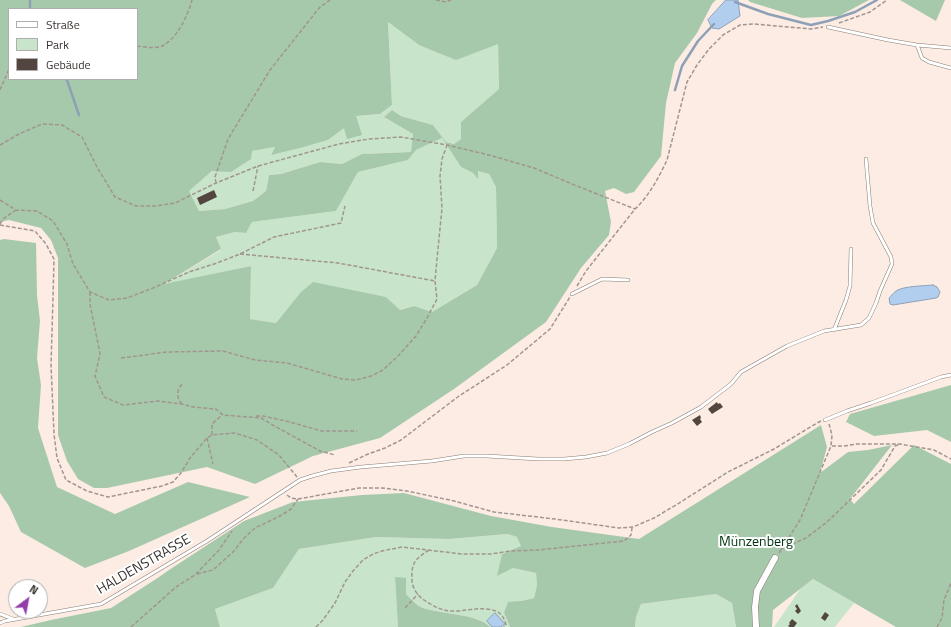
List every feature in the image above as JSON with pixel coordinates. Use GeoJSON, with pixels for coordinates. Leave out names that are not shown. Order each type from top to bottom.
{"type":"FeatureCollection","features":[{"type":"Feature","properties":{"kind":"street"},"geometry":{"type":"LineString","coordinates":[[756,627],[755,606],[757,591],[776,558]]}},
{"type":"Feature","properties":{"kind":"lane"},"geometry":{"type":"LineString","coordinates":[[828,27],[917,45],[951,48]]}},
{"type":"Feature","properties":{"kind":"lane"},"geometry":{"type":"LineString","coordinates":[[917,45],[922,58],[929,62],[951,68]]}},
{"type":"Feature","properties":{"kind":"lane","name":"HALDENSTRASSE"},"geometry":{"type":"LineString","coordinates":[[0,623],[101,604],[207,541],[300,480],[312,476],[331,471],[361,467],[432,461],[464,456],[564,459],[607,453],[672,423],[701,407],[731,384],[741,372],[787,346],[824,331],[861,325],[869,318],[892,264],[891,257],[873,223],[866,159]]}},
{"type":"Feature","properties":{"kind":"lane"},"geometry":{"type":"LineString","coordinates":[[834,330],[850,286],[851,249]]}},
{"type":"Feature","properties":{"kind":"lane"},"geometry":{"type":"LineString","coordinates":[[572,294],[602,279],[628,280]]}},
{"type":"Feature","properties":{"kind":"lane"},"geometry":{"type":"LineString","coordinates":[[825,420],[951,374]]}},
{"type":"Feature","properties":{"kind":"lane"},"geometry":{"type":"LineString","coordinates":[[0,614],[15,620]]}},
{"type":"Feature","properties":{"kind":"path"},"geometry":{"type":"LineString","coordinates":[[138,46],[146,48],[161,47],[173,38],[184,21],[192,0]]}},
{"type":"Feature","properties":{"kind":"path"},"geometry":{"type":"LineString","coordinates":[[216,183],[215,177],[228,139],[270,70],[320,7],[330,0]]}},
{"type":"Feature","properties":{"kind":"path"},"geometry":{"type":"LineString","coordinates":[[436,0],[446,2],[451,0]]}},
{"type":"Feature","properties":{"kind":"path"},"geometry":{"type":"LineString","coordinates":[[349,462],[401,440],[459,396],[507,365],[550,329],[586,271],[644,201],[667,160],[688,82],[697,65],[709,49],[723,36],[740,25],[754,24],[811,29],[828,27],[870,12],[887,0]]}},
{"type":"Feature","properties":{"kind":"path"},"geometry":{"type":"LineString","coordinates":[[0,90],[8,71]]}},
{"type":"Feature","properties":{"kind":"path"},"geometry":{"type":"LineString","coordinates":[[0,145],[19,134],[42,124],[62,125],[82,137],[97,167],[115,197],[136,206],[155,206],[175,203],[216,183],[258,166],[339,144],[369,139],[401,137],[447,145],[534,168],[636,209]]}},
{"type":"Feature","properties":{"kind":"path"},"geometry":{"type":"LineString","coordinates":[[121,358],[167,352],[223,351],[255,360],[287,363],[342,379],[356,380],[371,376],[383,370],[416,336],[437,299],[435,281],[442,208],[440,176],[442,159],[447,145]]}},
{"type":"Feature","properties":{"kind":"path"},"geometry":{"type":"LineString","coordinates":[[253,191],[258,166]]}},
{"type":"Feature","properties":{"kind":"path"},"geometry":{"type":"LineString","coordinates":[[0,200],[16,210],[37,211],[54,221],[67,244],[73,264],[90,292],[90,304],[100,354],[96,376],[104,397],[123,405],[158,401],[216,409],[223,415],[261,418],[320,451],[335,455]]}},
{"type":"Feature","properties":{"kind":"path"},"geometry":{"type":"LineString","coordinates":[[90,292],[109,300],[128,298],[189,272],[217,264],[274,237],[341,223],[345,206]]}},
{"type":"Feature","properties":{"kind":"path"},"geometry":{"type":"LineString","coordinates":[[16,210],[3,219],[0,225],[35,231],[46,244],[54,259],[51,365],[54,434],[57,458],[66,480],[87,491],[108,497],[162,486],[177,478],[207,438],[212,435],[235,433],[257,440],[279,455],[300,480]]}},
{"type":"Feature","properties":{"kind":"path"},"geometry":{"type":"LineString","coordinates":[[240,254],[338,263],[435,281]]}},
{"type":"Feature","properties":{"kind":"path"},"geometry":{"type":"LineString","coordinates":[[182,404],[178,400],[178,392],[181,385],[184,383]]}},
{"type":"Feature","properties":{"kind":"path"},"geometry":{"type":"LineString","coordinates":[[212,435],[212,424],[223,415]]}},
{"type":"Feature","properties":{"kind":"path"},"geometry":{"type":"LineString","coordinates":[[250,417],[263,416],[322,431],[357,431]]}},
{"type":"Feature","properties":{"kind":"path"},"geometry":{"type":"LineString","coordinates":[[284,490],[286,495],[291,498],[298,499],[338,490],[382,488],[408,491],[494,512],[619,528],[633,527],[654,518],[728,472],[774,449],[817,423],[825,420],[830,424],[832,435],[831,446],[800,520],[776,558]]}},
{"type":"Feature","properties":{"kind":"path"},"geometry":{"type":"LineString","coordinates":[[207,438],[213,464]]}},
{"type":"Feature","properties":{"kind":"path"},"geometry":{"type":"LineString","coordinates":[[831,446],[857,444],[900,444],[934,450],[951,459]]}},
{"type":"Feature","properties":{"kind":"path"},"geometry":{"type":"LineString","coordinates":[[781,549],[806,538],[827,522],[881,470],[895,446],[900,444]]}},
{"type":"Feature","properties":{"kind":"path"},"geometry":{"type":"LineString","coordinates":[[195,574],[213,570],[234,551],[244,538],[255,528],[291,509],[298,499]]}},
{"type":"Feature","properties":{"kind":"path"},"geometry":{"type":"LineString","coordinates":[[316,627],[335,603],[345,582],[353,571],[363,560],[382,551],[402,547],[462,554],[491,554],[510,551],[538,550],[624,541],[630,535],[633,527]]}},
{"type":"Feature","properties":{"kind":"path"},"geometry":{"type":"LineString","coordinates":[[131,627],[176,587],[195,574],[219,550],[232,531]]}},
{"type":"Feature","properties":{"kind":"path"},"geometry":{"type":"LineString","coordinates":[[428,550],[417,558],[412,570],[412,584],[421,598],[436,608],[452,611],[472,609],[489,609],[498,611],[505,620],[506,625],[504,627]]}},
{"type":"Feature","properties":{"kind":"path"},"geometry":{"type":"LineString","coordinates":[[937,627],[942,618],[944,600],[951,582]]}},
{"type":"Feature","properties":{"kind":"path"},"geometry":{"type":"LineString","coordinates":[[405,608],[418,594]]}},
{"type":"Feature","properties":{"kind":"green space"},"geometry":{"type":"Polygon","coordinates":[[[0,0],[716,0],[712,4],[697,33],[675,63],[666,103],[661,156],[634,192],[626,194],[614,188],[605,191],[611,222],[609,235],[581,268],[546,322],[454,389],[380,438],[313,456],[255,484],[207,467],[107,488],[94,488],[78,479],[67,461],[58,435],[58,258],[51,240],[41,228],[9,220],[0,222],[0,0]],[[388,22],[392,105],[380,114],[356,116],[362,135],[347,139],[344,128],[328,140],[304,147],[271,155],[275,147],[252,151],[251,159],[231,172],[212,171],[189,191],[199,211],[225,209],[253,201],[266,191],[269,175],[281,174],[320,162],[342,164],[362,154],[411,152],[413,134],[384,117],[392,110],[401,116],[433,125],[446,142],[454,144],[461,139],[461,122],[499,89],[498,44],[456,60],[419,45],[388,22]],[[442,138],[416,150],[408,160],[358,172],[336,211],[252,222],[246,233],[235,232],[216,237],[221,249],[164,284],[251,266],[250,319],[276,323],[300,293],[313,282],[386,297],[400,310],[414,306],[432,312],[477,285],[497,248],[496,187],[489,174],[478,171],[478,179],[473,173],[461,167],[442,138]]]}},
{"type":"Feature","properties":{"kind":"green space"},"geometry":{"type":"Polygon","coordinates":[[[748,0],[869,0],[839,16],[802,18],[750,2],[748,0]]]}},
{"type":"Feature","properties":{"kind":"green space"},"geometry":{"type":"Polygon","coordinates":[[[900,0],[945,0],[936,21],[900,0]]]}},
{"type":"Feature","properties":{"kind":"green space"},"geometry":{"type":"Polygon","coordinates":[[[388,22],[419,45],[498,44],[499,89],[461,122],[461,139],[454,144],[446,142],[433,125],[401,116],[392,110],[384,117],[413,134],[411,152],[362,154],[342,164],[320,162],[281,174],[269,175],[266,191],[253,201],[225,209],[199,211],[189,191],[212,171],[252,151],[275,147],[271,154],[328,140],[356,116],[380,114],[392,105],[388,22]]]}},
{"type":"Feature","properties":{"kind":"green space"},"geometry":{"type":"Polygon","coordinates":[[[442,138],[461,167],[473,173],[478,178],[478,171],[489,174],[496,187],[497,248],[477,285],[432,312],[414,306],[399,310],[386,297],[300,293],[276,323],[250,319],[251,266],[163,285],[221,250],[216,237],[235,232],[246,233],[252,222],[336,211],[358,172],[408,160],[416,150],[442,138]]]}},
{"type":"Feature","properties":{"kind":"green space"},"geometry":{"type":"Polygon","coordinates":[[[4,239],[36,243],[37,295],[40,321],[37,358],[41,385],[38,428],[57,487],[115,514],[188,482],[250,497],[129,551],[85,568],[21,532],[9,506],[0,493],[0,240],[4,239]]]}},
{"type":"Feature","properties":{"kind":"green space"},"geometry":{"type":"Polygon","coordinates":[[[951,385],[951,442],[927,430],[874,436],[846,422],[850,414],[951,385]]]}},
{"type":"Feature","properties":{"kind":"green space","name":"Münzenberg"},"geometry":{"type":"Polygon","coordinates":[[[821,425],[827,447],[820,473],[848,452],[892,445],[850,499],[854,504],[914,445],[951,464],[951,627],[896,627],[813,579],[773,610],[772,627],[736,627],[732,603],[716,594],[641,604],[636,617],[635,627],[510,627],[504,613],[508,602],[534,598],[537,585],[536,573],[513,568],[497,576],[502,554],[521,546],[517,537],[508,534],[449,539],[376,537],[299,549],[273,588],[215,609],[220,627],[21,627],[111,608],[244,521],[293,502],[362,495],[404,493],[491,516],[552,527],[639,539],[821,425]]]}},
{"type":"Feature","properties":{"kind":"green space"},"geometry":{"type":"Polygon","coordinates":[[[508,534],[517,537],[522,546],[502,554],[498,575],[513,568],[536,573],[537,585],[534,598],[521,601],[504,613],[510,627],[490,627],[477,619],[423,608],[416,604],[406,594],[406,578],[395,578],[398,627],[220,627],[215,609],[273,588],[299,549],[376,537],[449,539],[508,534]]]}},
{"type":"Feature","properties":{"kind":"green space"},"geometry":{"type":"Polygon","coordinates":[[[395,577],[406,578],[406,594],[421,607],[477,619],[490,627],[398,627],[395,577]]]}},
{"type":"Feature","properties":{"kind":"green space"},"geometry":{"type":"Polygon","coordinates":[[[813,579],[854,603],[835,627],[774,627],[801,588],[813,579]]]}},
{"type":"Feature","properties":{"kind":"green space"},"geometry":{"type":"Polygon","coordinates":[[[716,594],[732,603],[736,627],[635,627],[636,617],[641,604],[716,594]]]}},
{"type":"Feature","properties":{"kind":"water"},"geometry":{"type":"Polygon","coordinates":[[[726,0],[738,0],[740,16],[719,29],[712,28],[708,20],[726,0]]]}},
{"type":"Feature","properties":{"kind":"water"},"geometry":{"type":"Polygon","coordinates":[[[933,285],[937,287],[940,292],[936,298],[893,305],[890,304],[889,298],[899,289],[933,285]]]}},
{"type":"Feature","properties":{"kind":"water"},"geometry":{"type":"Polygon","coordinates":[[[495,613],[505,624],[501,627],[492,627],[487,621],[495,613]]]}},
{"type":"Feature","properties":{"kind":"building"},"geometry":{"type":"Polygon","coordinates":[[[214,190],[217,197],[200,205],[197,198],[214,190]]]}},
{"type":"Feature","properties":{"kind":"building"},"geometry":{"type":"Polygon","coordinates":[[[717,402],[723,407],[712,414],[708,409],[717,402]]]}},
{"type":"Feature","properties":{"kind":"building"},"geometry":{"type":"Polygon","coordinates":[[[700,415],[702,422],[697,426],[692,420],[700,415]]]}},
{"type":"Feature","properties":{"kind":"building"},"geometry":{"type":"Polygon","coordinates":[[[797,604],[801,611],[798,614],[795,611],[797,609],[795,606],[797,604]]]}},
{"type":"Feature","properties":{"kind":"building"},"geometry":{"type":"Polygon","coordinates":[[[825,612],[829,615],[825,621],[821,618],[825,612]]]}},
{"type":"Feature","properties":{"kind":"building"},"geometry":{"type":"Polygon","coordinates":[[[792,619],[797,623],[794,627],[790,627],[788,626],[792,619]]]}},
{"type":"Feature","properties":{"kind":"waterway"},"geometry":{"type":"LineString","coordinates":[[30,0],[30,8]]}},
{"type":"Feature","properties":{"kind":"waterway"},"geometry":{"type":"LineString","coordinates":[[735,2],[768,14],[811,25],[855,12],[877,0]]}},
{"type":"Feature","properties":{"kind":"waterway"},"geometry":{"type":"LineString","coordinates":[[675,90],[682,66],[698,41],[714,24]]}},
{"type":"Feature","properties":{"kind":"waterway"},"geometry":{"type":"LineString","coordinates":[[67,80],[79,115]]}}]}
